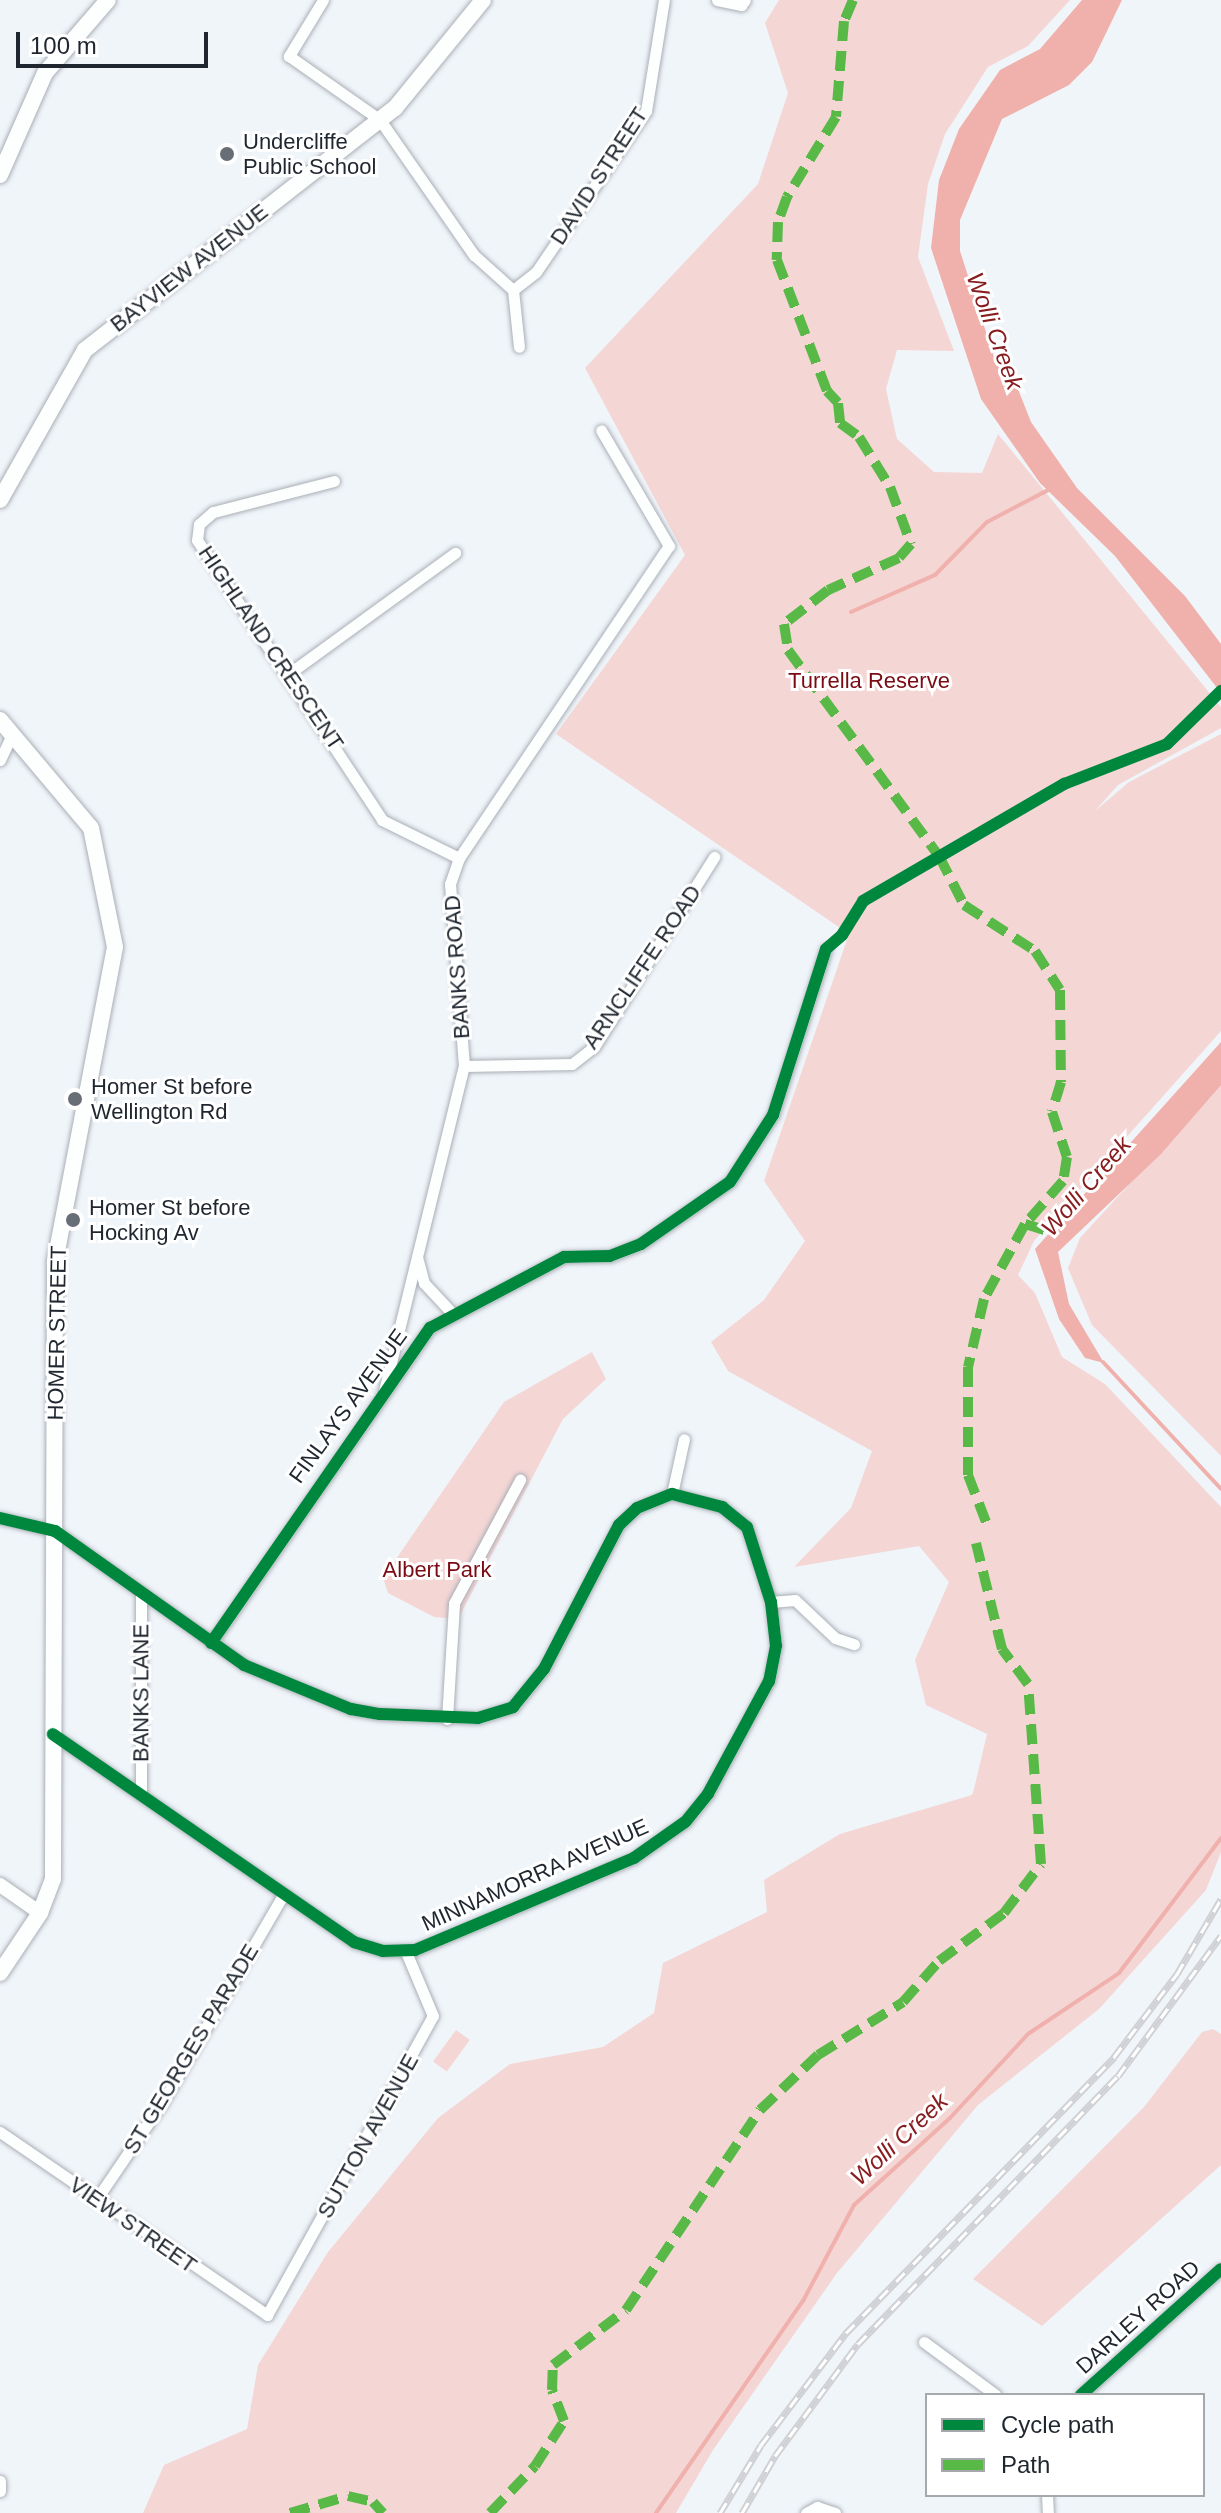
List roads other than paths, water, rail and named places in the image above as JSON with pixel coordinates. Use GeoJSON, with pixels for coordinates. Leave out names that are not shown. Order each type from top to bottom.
{"type":"FeatureCollection","features":[{"type":"Feature","properties":{"kind":"main road"},"geometry":{"type":"LineString","coordinates":[[0,175],[45,73],[108,0]]}},
{"type":"Feature","properties":{"kind":"main road","name":"BAYVIEW AVENUE"},"geometry":{"type":"LineString","coordinates":[[0,500],[85,350],[380,120],[411,92],[483,0]]}},
{"type":"Feature","properties":{"kind":"main road","name":"HOMER STREET"},"geometry":{"type":"LineString","coordinates":[[0,720],[91,828],[114,934],[111,982],[58,1237],[53,1734],[55,1863],[40,1913],[0,1973]]}},
{"type":"Feature","properties":{"kind":"street"},"geometry":{"type":"LineString","coordinates":[[323,0],[286,51],[380,120],[474,255],[513,290],[519,347]]}},
{"type":"Feature","properties":{"kind":"street","name":"DAVID STREET"},"geometry":{"type":"LineString","coordinates":[[513,290],[536,272],[646,111],[664,0]]}},
{"type":"Feature","properties":{"kind":"street"},"geometry":{"type":"LineString","coordinates":[[717,0],[741,5],[745,0]]}},
{"type":"Feature","properties":{"kind":"street","name":"BANKS ROAD"},"geometry":{"type":"LineString","coordinates":[[384,1391],[464,1066],[450,884],[459,858],[669,546],[601,430]]}},
{"type":"Feature","properties":{"kind":"street","name":"HIGHLAND CRESCENT"},"geometry":{"type":"LineString","coordinates":[[334,481],[213,512],[199,524],[197,540],[382,820],[459,858]]}},
{"type":"Feature","properties":{"kind":"street"},"geometry":{"type":"LineString","coordinates":[[287,675],[455,553]]}},
{"type":"Feature","properties":{"kind":"street"},"geometry":{"type":"LineString","coordinates":[[0,760],[12,734]]}},
{"type":"Feature","properties":{"kind":"street","name":"ARNCLIFFE ROAD"},"geometry":{"type":"LineString","coordinates":[[464,1066],[572,1064],[594,1047],[714,857]]}},
{"type":"Feature","properties":{"kind":"street","name":"FINLAYS AVENUE"},"geometry":{"type":"LineString","coordinates":[[211,1643],[417,1343],[452,1313],[564,1257],[610,1256],[641,1244],[730,1182],[773,1115],[826,949]]}},
{"type":"Feature","properties":{"kind":"street"},"geometry":{"type":"LineString","coordinates":[[417,1256],[424,1283],[452,1313]]}},
{"type":"Feature","properties":{"kind":"street"},"geometry":{"type":"LineString","coordinates":[[0,1518],[55,1531],[244,1665],[351,1709],[447,1719],[499,1714],[513,1707],[544,1669],[619,1525],[637,1508],[672,1494],[684,1439]]}},
{"type":"Feature","properties":{"kind":"street"},"geometry":{"type":"LineString","coordinates":[[447,1719],[454,1603],[520,1480]]}},
{"type":"Feature","properties":{"kind":"street","name":"MINNAMORRA AVENUE"},"geometry":{"type":"LineString","coordinates":[[53,1734],[354,1942],[406,1952],[634,1858],[685,1822],[708,1794],[769,1681],[776,1646],[771,1602],[747,1527],[722,1507],[672,1494]]}},
{"type":"Feature","properties":{"kind":"street","name":"BANKS LANE"},"geometry":{"type":"LineString","coordinates":[[141,1592],[141,1795]]}},
{"type":"Feature","properties":{"kind":"street"},"geometry":{"type":"LineString","coordinates":[[771,1602],[795,1600],[835,1638],[854,1644]]}},
{"type":"Feature","properties":{"kind":"street"},"geometry":{"type":"LineString","coordinates":[[0,1885],[40,1913]]}},
{"type":"Feature","properties":{"kind":"street","name":"ST GEORGES PARADE"},"geometry":{"type":"LineString","coordinates":[[96,2200],[162,2103],[283,1895]]}},
{"type":"Feature","properties":{"kind":"street","name":"SUTTON AVENUE"},"geometry":{"type":"LineString","coordinates":[[267,2315],[433,2016],[406,1952]]}},
{"type":"Feature","properties":{"kind":"street","name":"VIEW STREET"},"geometry":{"type":"LineString","coordinates":[[0,2132],[267,2315]]}},
{"type":"Feature","properties":{"kind":"street","name":"DARLEY ROAD"},"geometry":{"type":"LineString","coordinates":[[1083,2393],[1221,2269]]}},
{"type":"Feature","properties":{"kind":"street"},"geometry":{"type":"LineString","coordinates":[[924,2342],[993,2393]]}},
{"type":"Feature","properties":{"kind":"street"},"geometry":{"type":"LineString","coordinates":[[0,2481],[0,2491]]}},
{"type":"Feature","properties":{"kind":"street"},"geometry":{"type":"LineString","coordinates":[[806,2513],[817,2507],[835,2513]]}},
{"type":"Feature","properties":{"kind":"waterway"},"geometry":{"type":"LineString","coordinates":[[851,612],[935,575],[987,522],[1050,489]]}},
{"type":"Feature","properties":{"kind":"waterway","name":"Wolli Creek"},"geometry":{"type":"LineString","coordinates":[[1103,1362],[1221,1489]]}},
{"type":"Feature","properties":{"kind":"waterway","name":"Wolli Creek"},"geometry":{"type":"LineString","coordinates":[[656,2513],[803,2301],[854,2205],[950,2118],[1028,2034],[1119,1973],[1221,1838]]}},
{"type":"Feature","properties":{"kind":"railway"},"geometry":{"type":"LineString","coordinates":[[720,2513],[761,2445],[846,2333],[1114,2057],[1177,1974],[1221,1899]]}},
{"type":"Feature","properties":{"kind":"railway"},"geometry":{"type":"LineString","coordinates":[[742,2513],[775,2456],[858,2344],[1118,2076],[1221,1936]]}},
{"type":"Feature","properties":{"kind":"place","name":"Undercliffe Public School"},"geometry":{"type":"Point","coordinates":[227,154]}},
{"type":"Feature","properties":{"kind":"place","name":"Homer St before Wellington Rd"},"geometry":{"type":"Point","coordinates":[75,1099]}},
{"type":"Feature","properties":{"kind":"place","name":"Homer St before Hocking Av"},"geometry":{"type":"Point","coordinates":[73,1220]}},
{"type":"Feature","properties":{"kind":"park label","name":"Turrella Reserve"},"geometry":{"type":"Point","coordinates":[869,681]}},
{"type":"Feature","properties":{"kind":"park label","name":"Albert Park"},"geometry":{"type":"Point","coordinates":[437,1570]}}]}
